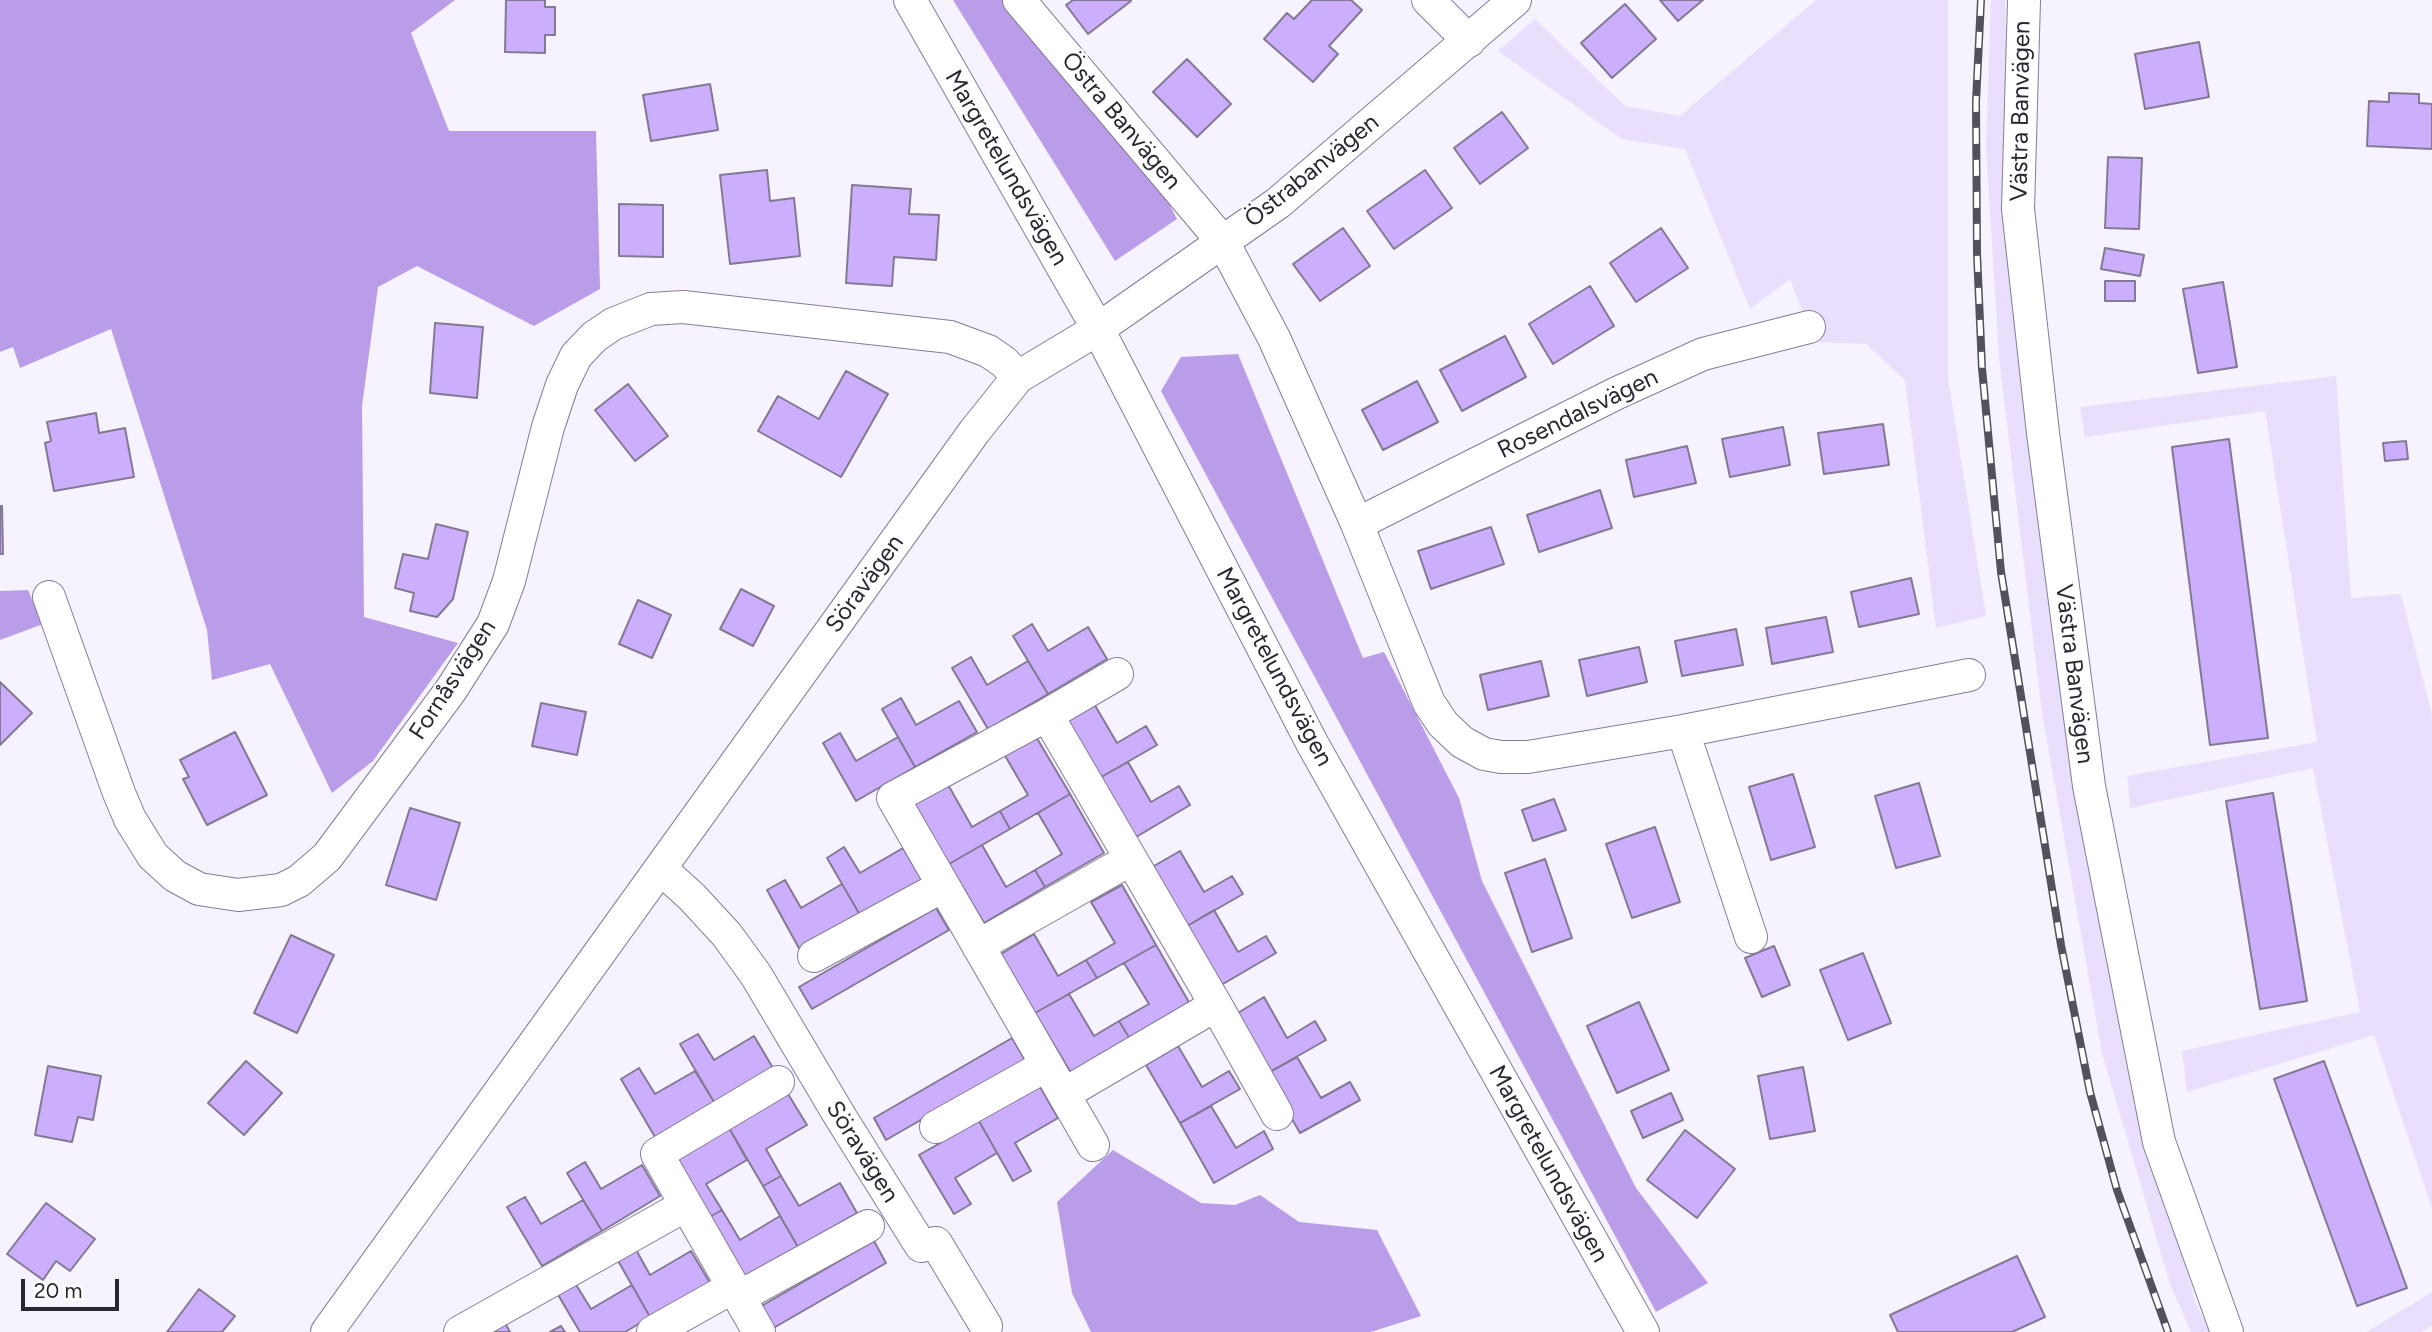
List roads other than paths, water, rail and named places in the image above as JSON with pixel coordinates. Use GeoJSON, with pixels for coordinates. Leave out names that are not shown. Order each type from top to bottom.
{"type":"FeatureCollection","features":[{"type":"Feature","properties":{"kind":"street","name":"Margretelundsvägen"},"geometry":{"type":"LineString","coordinates":[[911,0],[1098,329],[1312,743],[1643,1332]]}},
{"type":"Feature","properties":{"kind":"street","name":"Östra Banvägen"},"geometry":{"type":"LineString","coordinates":[[1019,0],[1223,242]]}},
{"type":"Feature","properties":{"kind":"street"},"geometry":{"type":"LineString","coordinates":[[1428,0],[1469,41]]}},
{"type":"Feature","properties":{"kind":"street","name":"Östrabanvägen"},"geometry":{"type":"LineString","coordinates":[[1098,329],[1278,204],[1515,0]]}},
{"type":"Feature","properties":{"kind":"street","name":"Västra Banvägen"},"geometry":{"type":"LineString","coordinates":[[2024,0],[2018,209],[2043,433],[2089,786],[2159,1142],[2227,1332]]}},
{"type":"Feature","properties":{"kind":"street"},"geometry":{"type":"LineString","coordinates":[[1223,242],[1274,338],[1357,524],[1430,703],[1443,724],[1462,742],[1484,754],[1528,757],[1683,731],[1969,675]]}},
{"type":"Feature","properties":{"kind":"street","name":"Fornåsvägen"},"geometry":{"type":"LineString","coordinates":[[48,597],[118,793],[130,819],[153,856],[174,876],[199,889],[238,895],[281,890],[299,881],[327,857],[451,690],[493,624],[509,581],[548,427],[562,385],[576,356],[594,337],[613,324],[651,309],[683,307],[950,337],[988,351],[1004,362],[1018,377]]}},
{"type":"Feature","properties":{"kind":"street","name":"Rosendalsvägen"},"geometry":{"type":"LineString","coordinates":[[1357,524],[1617,393],[1703,354],[1809,327]]}},
{"type":"Feature","properties":{"kind":"street","name":"Söravägen"},"geometry":{"type":"LineString","coordinates":[[327,1332],[974,432],[1018,377],[1098,329]]}},
{"type":"Feature","properties":{"kind":"street"},"geometry":{"type":"LineString","coordinates":[[1093,1145],[893,798],[1117,674]]}},
{"type":"Feature","properties":{"kind":"street"},"geometry":{"type":"LineString","coordinates":[[1046,715],[1277,1114]]}},
{"type":"Feature","properties":{"kind":"street"},"geometry":{"type":"LineString","coordinates":[[1683,731],[1751,937]]}},
{"type":"Feature","properties":{"kind":"street"},"geometry":{"type":"LineString","coordinates":[[978,946],[1131,859]]}},
{"type":"Feature","properties":{"kind":"street","name":"Söravägen"},"geometry":{"type":"LineString","coordinates":[[661,869],[692,897],[727,935],[756,975],[834,1107],[921,1245],[936,1243],[986,1326]]}},
{"type":"Feature","properties":{"kind":"street"},"geometry":{"type":"LineString","coordinates":[[814,956],[943,886]]}},
{"type":"Feature","properties":{"kind":"street"},"geometry":{"type":"LineString","coordinates":[[1064,1094],[1216,1005]]}},
{"type":"Feature","properties":{"kind":"street"},"geometry":{"type":"LineString","coordinates":[[936,1128],[1047,1065]]}},
{"type":"Feature","properties":{"kind":"street"},"geometry":{"type":"LineString","coordinates":[[759,1332],[657,1154],[778,1083]]}},
{"type":"Feature","properties":{"kind":"street"},"geometry":{"type":"LineString","coordinates":[[460,1332],[686,1205]]}},
{"type":"Feature","properties":{"kind":"street","name":"Söravägen"},"geometry":{"type":"LineString","coordinates":[[653,1332],[868,1226]]}},
{"type":"Feature","properties":{"kind":"railway"},"geometry":{"type":"LineString","coordinates":[[1981,0],[1976,102],[1977,253],[1982,368],[2001,572],[2061,945],[2090,1092],[2117,1190],[2168,1332]]}}]}
